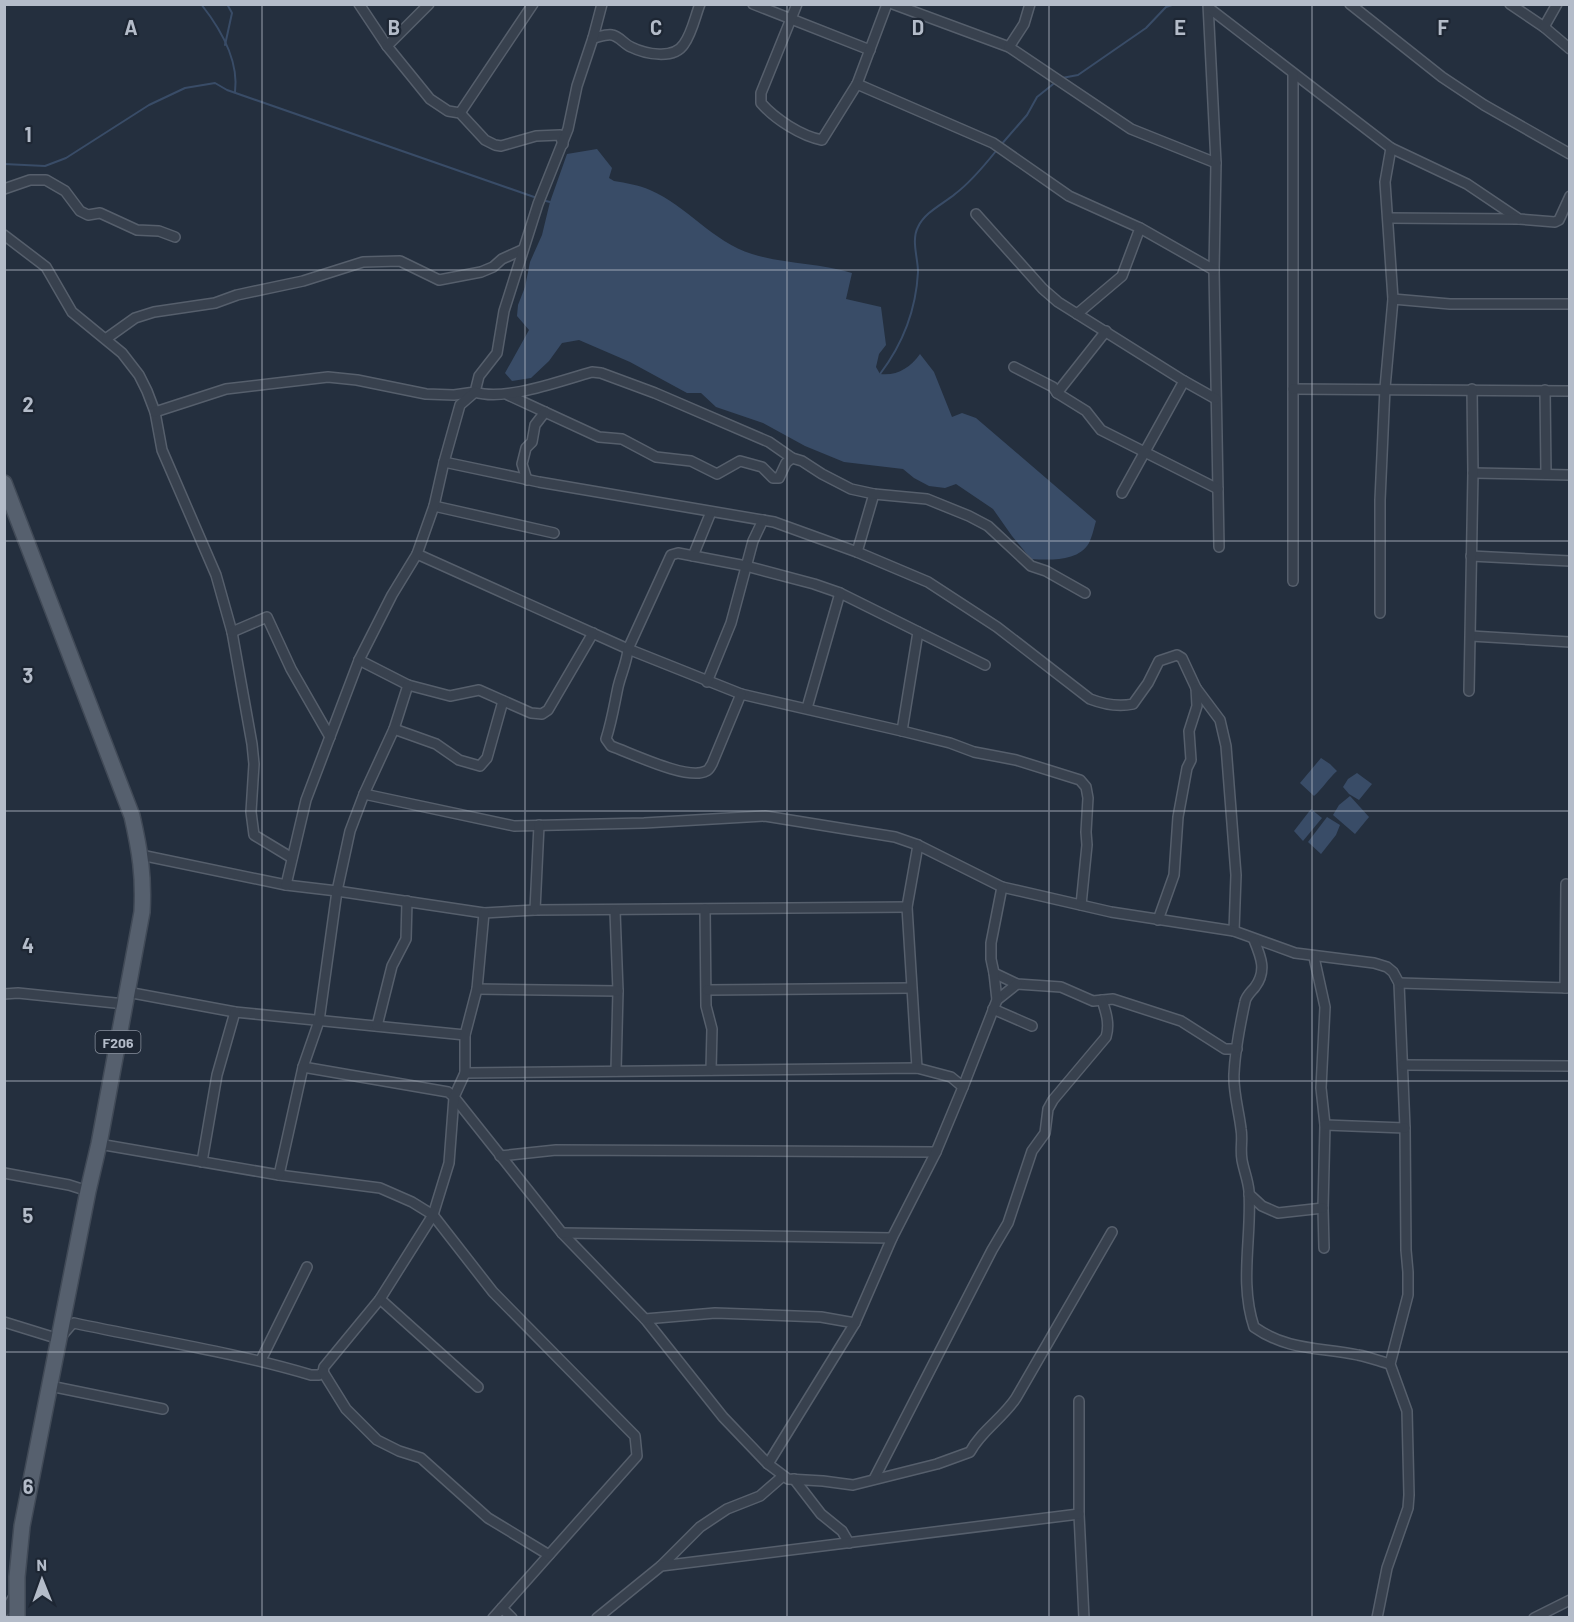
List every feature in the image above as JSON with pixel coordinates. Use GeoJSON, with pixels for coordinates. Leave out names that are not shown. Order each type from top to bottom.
{"type":"FeatureCollection","features":[{"type":"Feature","properties":{"kind":"main road","name":"F206"},"geometry":{"type":"LineString","coordinates":[[4,483],[132,816],[141,855],[143,882],[142,912],[99,1144],[22,1526],[16,1617]]}},
{"type":"Feature","properties":{"kind":"street"},"geometry":{"type":"LineString","coordinates":[[359,4],[387,46],[430,99],[448,111],[460,113],[485,140],[501,146],[550,134],[560,135],[563,144]]}},
{"type":"Feature","properties":{"kind":"street"},"geometry":{"type":"LineString","coordinates":[[387,46],[429,4]]}},
{"type":"Feature","properties":{"kind":"street"},"geometry":{"type":"LineString","coordinates":[[460,113],[533,4]]}},
{"type":"Feature","properties":{"kind":"street"},"geometry":{"type":"LineString","coordinates":[[286,885],[306,800],[359,660],[392,595],[417,554],[434,506],[460,405],[475,392],[479,376],[497,353],[504,311],[522,250],[542,193],[563,144],[577,86],[602,4]]}},
{"type":"Feature","properties":{"kind":"street"},"geometry":{"type":"LineString","coordinates":[[593,38],[609,34],[643,52],[663,54],[671,52],[684,44],[700,4]]}},
{"type":"Feature","properties":{"kind":"street"},"geometry":{"type":"LineString","coordinates":[[753,4],[870,50]]}},
{"type":"Feature","properties":{"kind":"street"},"geometry":{"type":"LineString","coordinates":[[797,4],[761,93],[761,103],[790,126],[822,140],[857,84],[887,4]]}},
{"type":"Feature","properties":{"kind":"street"},"geometry":{"type":"LineString","coordinates":[[893,4],[1009,47],[1131,129],[1216,163]]}},
{"type":"Feature","properties":{"kind":"street"},"geometry":{"type":"LineString","coordinates":[[1009,47],[1024,24],[1030,4]]}},
{"type":"Feature","properties":{"kind":"street"},"geometry":{"type":"LineString","coordinates":[[1350,4],[1442,77],[1484,105],[1569,154]]}},
{"type":"Feature","properties":{"kind":"street"},"geometry":{"type":"LineString","coordinates":[[1510,4],[1544,27],[1569,49]]}},
{"type":"Feature","properties":{"kind":"street"},"geometry":{"type":"LineString","coordinates":[[1544,27],[1557,4]]}},
{"type":"Feature","properties":{"kind":"street"},"geometry":{"type":"LineString","coordinates":[[1209,6],[1293,74],[1391,148],[1467,184],[1519,219]]}},
{"type":"Feature","properties":{"kind":"street"},"geometry":{"type":"LineString","coordinates":[[1209,6],[1216,163],[1214,270],[1219,547]]}},
{"type":"Feature","properties":{"kind":"street"},"geometry":{"type":"LineString","coordinates":[[1293,74],[1293,581]]}},
{"type":"Feature","properties":{"kind":"street"},"geometry":{"type":"LineString","coordinates":[[857,84],[993,143],[1069,196],[1140,228],[1214,270]]}},
{"type":"Feature","properties":{"kind":"street"},"geometry":{"type":"LineString","coordinates":[[1380,613],[1380,500],[1385,388],[1393,299],[1385,182],[1391,148]]}},
{"type":"Feature","properties":{"kind":"street"},"geometry":{"type":"LineString","coordinates":[[4,189],[30,180],[46,180],[65,191],[80,211],[88,215],[100,213],[137,230],[159,231],[175,237]]}},
{"type":"Feature","properties":{"kind":"street"},"geometry":{"type":"LineString","coordinates":[[1560,220],[1569,196]]}},
{"type":"Feature","properties":{"kind":"street"},"geometry":{"type":"LineString","coordinates":[[976,214],[1043,289],[1058,302],[1216,399]]}},
{"type":"Feature","properties":{"kind":"street"},"geometry":{"type":"LineString","coordinates":[[1388,218],[1519,219],[1555,222],[1560,220],[1569,223]]}},
{"type":"Feature","properties":{"kind":"street"},"geometry":{"type":"LineString","coordinates":[[1077,314],[1122,276],[1140,228]]}},
{"type":"Feature","properties":{"kind":"street"},"geometry":{"type":"LineString","coordinates":[[4,235],[46,267],[72,312],[107,339],[140,375],[155,412],[162,450],[216,575],[232,632],[252,744],[254,764],[251,813],[254,835],[292,858]]}},
{"type":"Feature","properties":{"kind":"street"},"geometry":{"type":"LineString","coordinates":[[107,339],[135,318],[154,312],[215,303],[237,295],[303,281],[363,262],[400,261],[439,280],[480,272],[522,250]]}},
{"type":"Feature","properties":{"kind":"street"},"geometry":{"type":"LineString","coordinates":[[1393,299],[1450,304],[1569,304]]}},
{"type":"Feature","properties":{"kind":"street"},"geometry":{"type":"LineString","coordinates":[[1057,393],[1106,331]]}},
{"type":"Feature","properties":{"kind":"street"},"geometry":{"type":"LineString","coordinates":[[1014,367],[1053,387],[1057,393],[1086,411],[1101,430],[1218,489]]}},
{"type":"Feature","properties":{"kind":"street"},"geometry":{"type":"LineString","coordinates":[[155,412],[226,389],[328,377],[357,380],[426,394],[454,395],[475,392],[482,395],[508,394],[592,372],[601,373],[655,393],[769,442],[792,458],[801,460],[851,489],[874,494],[927,499],[969,516],[988,526],[1031,566],[1046,571],[1085,593]]}},
{"type":"Feature","properties":{"kind":"street"},"geometry":{"type":"LineString","coordinates":[[1122,493],[1184,381]]}},
{"type":"Feature","properties":{"kind":"street"},"geometry":{"type":"LineString","coordinates":[[1293,389],[1569,391]]}},
{"type":"Feature","properties":{"kind":"street"},"geometry":{"type":"LineString","coordinates":[[1469,691],[1473,473],[1472,389]]}},
{"type":"Feature","properties":{"kind":"street"},"geometry":{"type":"LineString","coordinates":[[1545,390],[1546,474]]}},
{"type":"Feature","properties":{"kind":"street"},"geometry":{"type":"LineString","coordinates":[[508,394],[599,437],[622,438],[656,457],[691,461],[717,474],[740,460],[762,467],[773,478],[779,478],[786,463],[792,458]]}},
{"type":"Feature","properties":{"kind":"street"},"geometry":{"type":"LineString","coordinates":[[527,480],[522,464],[526,448],[532,442],[535,425],[545,412]]}},
{"type":"Feature","properties":{"kind":"street"},"geometry":{"type":"LineString","coordinates":[[444,462],[527,480],[774,522],[857,552],[928,582],[997,627],[1090,699],[1100,703],[1123,706],[1133,704],[1148,683],[1159,661],[1177,655],[1182,658],[1196,688],[1220,720],[1226,746],[1236,875],[1234,932]]}},
{"type":"Feature","properties":{"kind":"street"},"geometry":{"type":"LineString","coordinates":[[1473,473],[1569,475]]}},
{"type":"Feature","properties":{"kind":"street"},"geometry":{"type":"LineString","coordinates":[[857,552],[874,494]]}},
{"type":"Feature","properties":{"kind":"street"},"geometry":{"type":"LineString","coordinates":[[434,506],[554,533]]}},
{"type":"Feature","properties":{"kind":"street"},"geometry":{"type":"LineString","coordinates":[[693,556],[711,512]]}},
{"type":"Feature","properties":{"kind":"street"},"geometry":{"type":"LineString","coordinates":[[706,682],[730,623],[753,541],[763,520]]}},
{"type":"Feature","properties":{"kind":"street"},"geometry":{"type":"LineString","coordinates":[[741,694],[712,764],[704,772],[679,771],[611,746],[606,739],[614,715],[628,649],[670,555],[678,553],[746,566],[840,593],[985,665]]}},
{"type":"Feature","properties":{"kind":"street"},"geometry":{"type":"LineString","coordinates":[[417,554],[628,649],[706,682],[741,694],[943,741],[974,752],[1016,760],[1080,780],[1086,787],[1088,798],[1087,845],[1080,904]]}},
{"type":"Feature","properties":{"kind":"street"},"geometry":{"type":"LineString","coordinates":[[1471,556],[1569,561]]}},
{"type":"Feature","properties":{"kind":"street"},"geometry":{"type":"LineString","coordinates":[[807,708],[840,593]]}},
{"type":"Feature","properties":{"kind":"street"},"geometry":{"type":"LineString","coordinates":[[232,632],[267,617],[291,669],[330,737]]}},
{"type":"Feature","properties":{"kind":"street"},"geometry":{"type":"LineString","coordinates":[[902,731],[918,632]]}},
{"type":"Feature","properties":{"kind":"street"},"geometry":{"type":"LineString","coordinates":[[359,660],[408,685],[450,696],[479,690],[531,713],[542,714],[548,710],[593,633]]}},
{"type":"Feature","properties":{"kind":"street"},"geometry":{"type":"LineString","coordinates":[[1471,636],[1569,642]]}},
{"type":"Feature","properties":{"kind":"street"},"geometry":{"type":"LineString","coordinates":[[279,1175],[303,1067],[319,1021],[337,891],[350,831],[364,794],[394,729],[408,685]]}},
{"type":"Feature","properties":{"kind":"street"},"geometry":{"type":"LineString","coordinates":[[1158,920],[1174,875],[1178,817],[1187,768],[1191,760],[1189,730],[1197,706],[1196,688]]}},
{"type":"Feature","properties":{"kind":"street"},"geometry":{"type":"LineString","coordinates":[[394,729],[436,744],[459,760],[480,766],[487,758],[503,701]]}},
{"type":"Feature","properties":{"kind":"street"},"geometry":{"type":"LineString","coordinates":[[364,794],[514,826],[644,823],[765,816],[895,837],[918,845],[1002,887],[1158,920],[1234,932],[1295,953],[1314,957],[1374,963],[1387,967],[1399,983],[1405,1128],[1408,1295],[1390,1364],[1407,1412],[1409,1495],[1408,1508],[1387,1568],[1377,1617]]}},
{"type":"Feature","properties":{"kind":"street"},"geometry":{"type":"LineString","coordinates":[[535,910],[538,825]]}},
{"type":"Feature","properties":{"kind":"street"},"geometry":{"type":"LineString","coordinates":[[916,1068],[907,908],[918,845]]}},
{"type":"Feature","properties":{"kind":"street"},"geometry":{"type":"LineString","coordinates":[[141,855],[286,885],[484,913],[535,910],[907,908]]}},
{"type":"Feature","properties":{"kind":"street"},"geometry":{"type":"LineString","coordinates":[[1399,983],[1567,988],[1566,884]]}},
{"type":"Feature","properties":{"kind":"street"},"geometry":{"type":"LineString","coordinates":[[768,1464],[855,1323],[892,1238],[936,1152],[963,1087],[995,1004],[991,943],[1002,887]]}},
{"type":"Feature","properties":{"kind":"street"},"geometry":{"type":"LineString","coordinates":[[377,1026],[392,966],[406,939],[407,901]]}},
{"type":"Feature","properties":{"kind":"street"},"geometry":{"type":"LineString","coordinates":[[705,909],[706,1006],[712,1029],[711,1070]]}},
{"type":"Feature","properties":{"kind":"street"},"geometry":{"type":"LineString","coordinates":[[615,910],[618,991],[616,1071]]}},
{"type":"Feature","properties":{"kind":"street"},"geometry":{"type":"LineString","coordinates":[[4,1322],[59,1339],[74,1323],[221,1354],[261,1360],[311,1375],[319,1375],[323,1372],[324,1367],[380,1299],[433,1215],[449,1163],[454,1097],[465,1073],[465,1035],[477,989],[484,913]]}},
{"type":"Feature","properties":{"kind":"street"},"geometry":{"type":"LineString","coordinates":[[1233,1076],[1245,999],[1256,986],[1263,971],[1262,959],[1254,940]]}},
{"type":"Feature","properties":{"kind":"street"},"geometry":{"type":"LineString","coordinates":[[1314,957],[1325,1006],[1321,1088],[1325,1125],[1324,1248]]}},
{"type":"Feature","properties":{"kind":"street"},"geometry":{"type":"LineString","coordinates":[[994,972],[1017,984],[1061,987],[1092,1001],[1113,999],[1181,1021],[1225,1049],[1237,1049]]}},
{"type":"Feature","properties":{"kind":"street"},"geometry":{"type":"LineString","coordinates":[[995,1004],[1017,984]]}},
{"type":"Feature","properties":{"kind":"street"},"geometry":{"type":"LineString","coordinates":[[707,990],[911,988]]}},
{"type":"Feature","properties":{"kind":"street"},"geometry":{"type":"LineString","coordinates":[[477,989],[618,991]]}},
{"type":"Feature","properties":{"kind":"street"},"geometry":{"type":"LineString","coordinates":[[4,994],[126,998],[235,1012],[465,1035]]}},
{"type":"Feature","properties":{"kind":"street"},"geometry":{"type":"LineString","coordinates":[[874,1479],[1008,1223],[1028,1161],[1045,1133],[1048,1109],[1106,1037],[1107,1019],[1102,1000]]}},
{"type":"Feature","properties":{"kind":"street"},"geometry":{"type":"LineString","coordinates":[[995,1004],[1032,1026]]}},
{"type":"Feature","properties":{"kind":"street"},"geometry":{"type":"LineString","coordinates":[[202,1162],[217,1075],[235,1012]]}},
{"type":"Feature","properties":{"kind":"street"},"geometry":{"type":"LineString","coordinates":[[1225,1049],[1233,1076],[1242,1132],[1240,1147],[1242,1164],[1248,1178],[1248,1241],[1245,1268],[1248,1303],[1254,1327],[1281,1341],[1302,1348],[1359,1355],[1390,1364]]}},
{"type":"Feature","properties":{"kind":"street"},"geometry":{"type":"LineString","coordinates":[[1403,1065],[1569,1066]]}},
{"type":"Feature","properties":{"kind":"street"},"geometry":{"type":"LineString","coordinates":[[303,1067],[448,1092],[454,1097],[562,1233],[645,1319],[723,1417],[768,1464],[788,1479],[854,1485],[938,1464],[970,1452],[975,1443],[1016,1398],[1112,1232]]}},
{"type":"Feature","properties":{"kind":"street"},"geometry":{"type":"LineString","coordinates":[[465,1073],[916,1068],[951,1077],[963,1087]]}},
{"type":"Feature","properties":{"kind":"street"},"geometry":{"type":"LineString","coordinates":[[1325,1125],[1405,1128]]}},
{"type":"Feature","properties":{"kind":"street"},"geometry":{"type":"LineString","coordinates":[[99,1144],[279,1175],[380,1188],[412,1202],[433,1215],[494,1293],[635,1436],[637,1456],[493,1617]]}},
{"type":"Feature","properties":{"kind":"street"},"geometry":{"type":"LineString","coordinates":[[500,1156],[556,1150],[936,1152]]}},
{"type":"Feature","properties":{"kind":"street"},"geometry":{"type":"LineString","coordinates":[[4,1173],[69,1185],[88,1191]]}},
{"type":"Feature","properties":{"kind":"street"},"geometry":{"type":"LineString","coordinates":[[1249,1194],[1262,1206],[1278,1213],[1323,1208]]}},
{"type":"Feature","properties":{"kind":"street"},"geometry":{"type":"LineString","coordinates":[[562,1233],[892,1238]]}},
{"type":"Feature","properties":{"kind":"street"},"geometry":{"type":"LineString","coordinates":[[261,1360],[307,1267]]}},
{"type":"Feature","properties":{"kind":"street"},"geometry":{"type":"LineString","coordinates":[[380,1299],[478,1387]]}},
{"type":"Feature","properties":{"kind":"street"},"geometry":{"type":"LineString","coordinates":[[645,1319],[715,1313],[821,1317],[855,1323]]}},
{"type":"Feature","properties":{"kind":"street"},"geometry":{"type":"LineString","coordinates":[[323,1372],[346,1409],[377,1440],[399,1451],[421,1458],[488,1518],[549,1555]]}},
{"type":"Feature","properties":{"kind":"street"},"geometry":{"type":"LineString","coordinates":[[50,1386],[163,1409]]}},
{"type":"Feature","properties":{"kind":"street"},"geometry":{"type":"LineString","coordinates":[[1079,1401],[1078,1514],[1084,1617]]}},
{"type":"Feature","properties":{"kind":"street"},"geometry":{"type":"LineString","coordinates":[[597,1617],[661,1566],[700,1527],[727,1509],[760,1496],[783,1476]]}},
{"type":"Feature","properties":{"kind":"street"},"geometry":{"type":"LineString","coordinates":[[794,1479],[821,1514],[842,1531],[849,1542]]}},
{"type":"Feature","properties":{"kind":"street"},"geometry":{"type":"LineString","coordinates":[[661,1566],[1078,1514]]}},
{"type":"Feature","properties":{"kind":"street"},"geometry":{"type":"LineString","coordinates":[[16,1593],[5,1611],[16,1617]]}},
{"type":"Feature","properties":{"kind":"street"},"geometry":{"type":"LineString","coordinates":[[1534,1617],[1569,1600]]}},
{"type":"Feature","properties":{"kind":"street"},"geometry":{"type":"LineString","coordinates":[[502,1608],[512,1617]]}},
{"type":"Feature","properties":{"kind":"water"},"geometry":{"type":"Polygon","coordinates":[[[597,149],[612,168],[609,178],[646,188],[663,197],[712,233],[738,248],[764,257],[852,273],[846,299],[881,307],[886,345],[879,354],[876,367],[880,374],[892,374],[903,370],[920,354],[934,372],[952,417],[962,413],[976,418],[1096,521],[1089,543],[1078,554],[1071,557],[1031,559],[993,509],[956,484],[945,488],[929,486],[903,469],[844,462],[805,446],[763,423],[716,407],[701,393],[687,393],[630,362],[579,340],[562,343],[549,361],[531,378],[512,381],[505,373],[529,330],[517,316],[518,305],[525,287],[530,262],[542,235],[550,202],[567,154],[597,149]]]}},
{"type":"Feature","properties":{"kind":"water"},"geometry":{"type":"Polygon","coordinates":[[[1321,758],[1337,771],[1314,796],[1300,783],[1321,758]]]}},
{"type":"Feature","properties":{"kind":"water"},"geometry":{"type":"Polygon","coordinates":[[[1357,773],[1372,784],[1359,800],[1343,787],[1348,779],[1357,773]]]}},
{"type":"Feature","properties":{"kind":"water"},"geometry":{"type":"Polygon","coordinates":[[[1350,796],[1369,817],[1355,834],[1333,815],[1339,805],[1350,796]]]}},
{"type":"Feature","properties":{"kind":"water"},"geometry":{"type":"Polygon","coordinates":[[[1311,809],[1322,818],[1303,841],[1294,831],[1311,809]]]}},
{"type":"Feature","properties":{"kind":"water"},"geometry":{"type":"Polygon","coordinates":[[[1327,817],[1340,825],[1336,835],[1321,854],[1308,842],[1327,817]]]}},
{"type":"Feature","properties":{"kind":"waterway"},"geometry":{"type":"LineString","coordinates":[[201,4],[227,45],[234,69],[235,92]]}},
{"type":"Feature","properties":{"kind":"waterway"},"geometry":{"type":"LineString","coordinates":[[225,45],[232,13],[227,4]]}},
{"type":"Feature","properties":{"kind":"waterway"},"geometry":{"type":"LineString","coordinates":[[1062,78],[1078,75],[1146,28],[1166,7],[1175,4]]}},
{"type":"Feature","properties":{"kind":"waterway"},"geometry":{"type":"LineString","coordinates":[[1000,146],[1027,115],[1037,97],[1057,81]]}},
{"type":"Feature","properties":{"kind":"waterway"},"geometry":{"type":"LineString","coordinates":[[4,164],[45,166],[66,158],[149,105],[185,88],[215,83],[227,90],[537,198]]}},
{"type":"Feature","properties":{"kind":"waterway"},"geometry":{"type":"LineString","coordinates":[[880,374],[895,351],[911,313],[917,286],[915,243],[918,227],[930,213],[966,184],[996,151]]}},
{"type":"Feature","properties":{"kind":"waterway"},"geometry":{"type":"LineString","coordinates":[[542,200],[550,202]]}}]}
